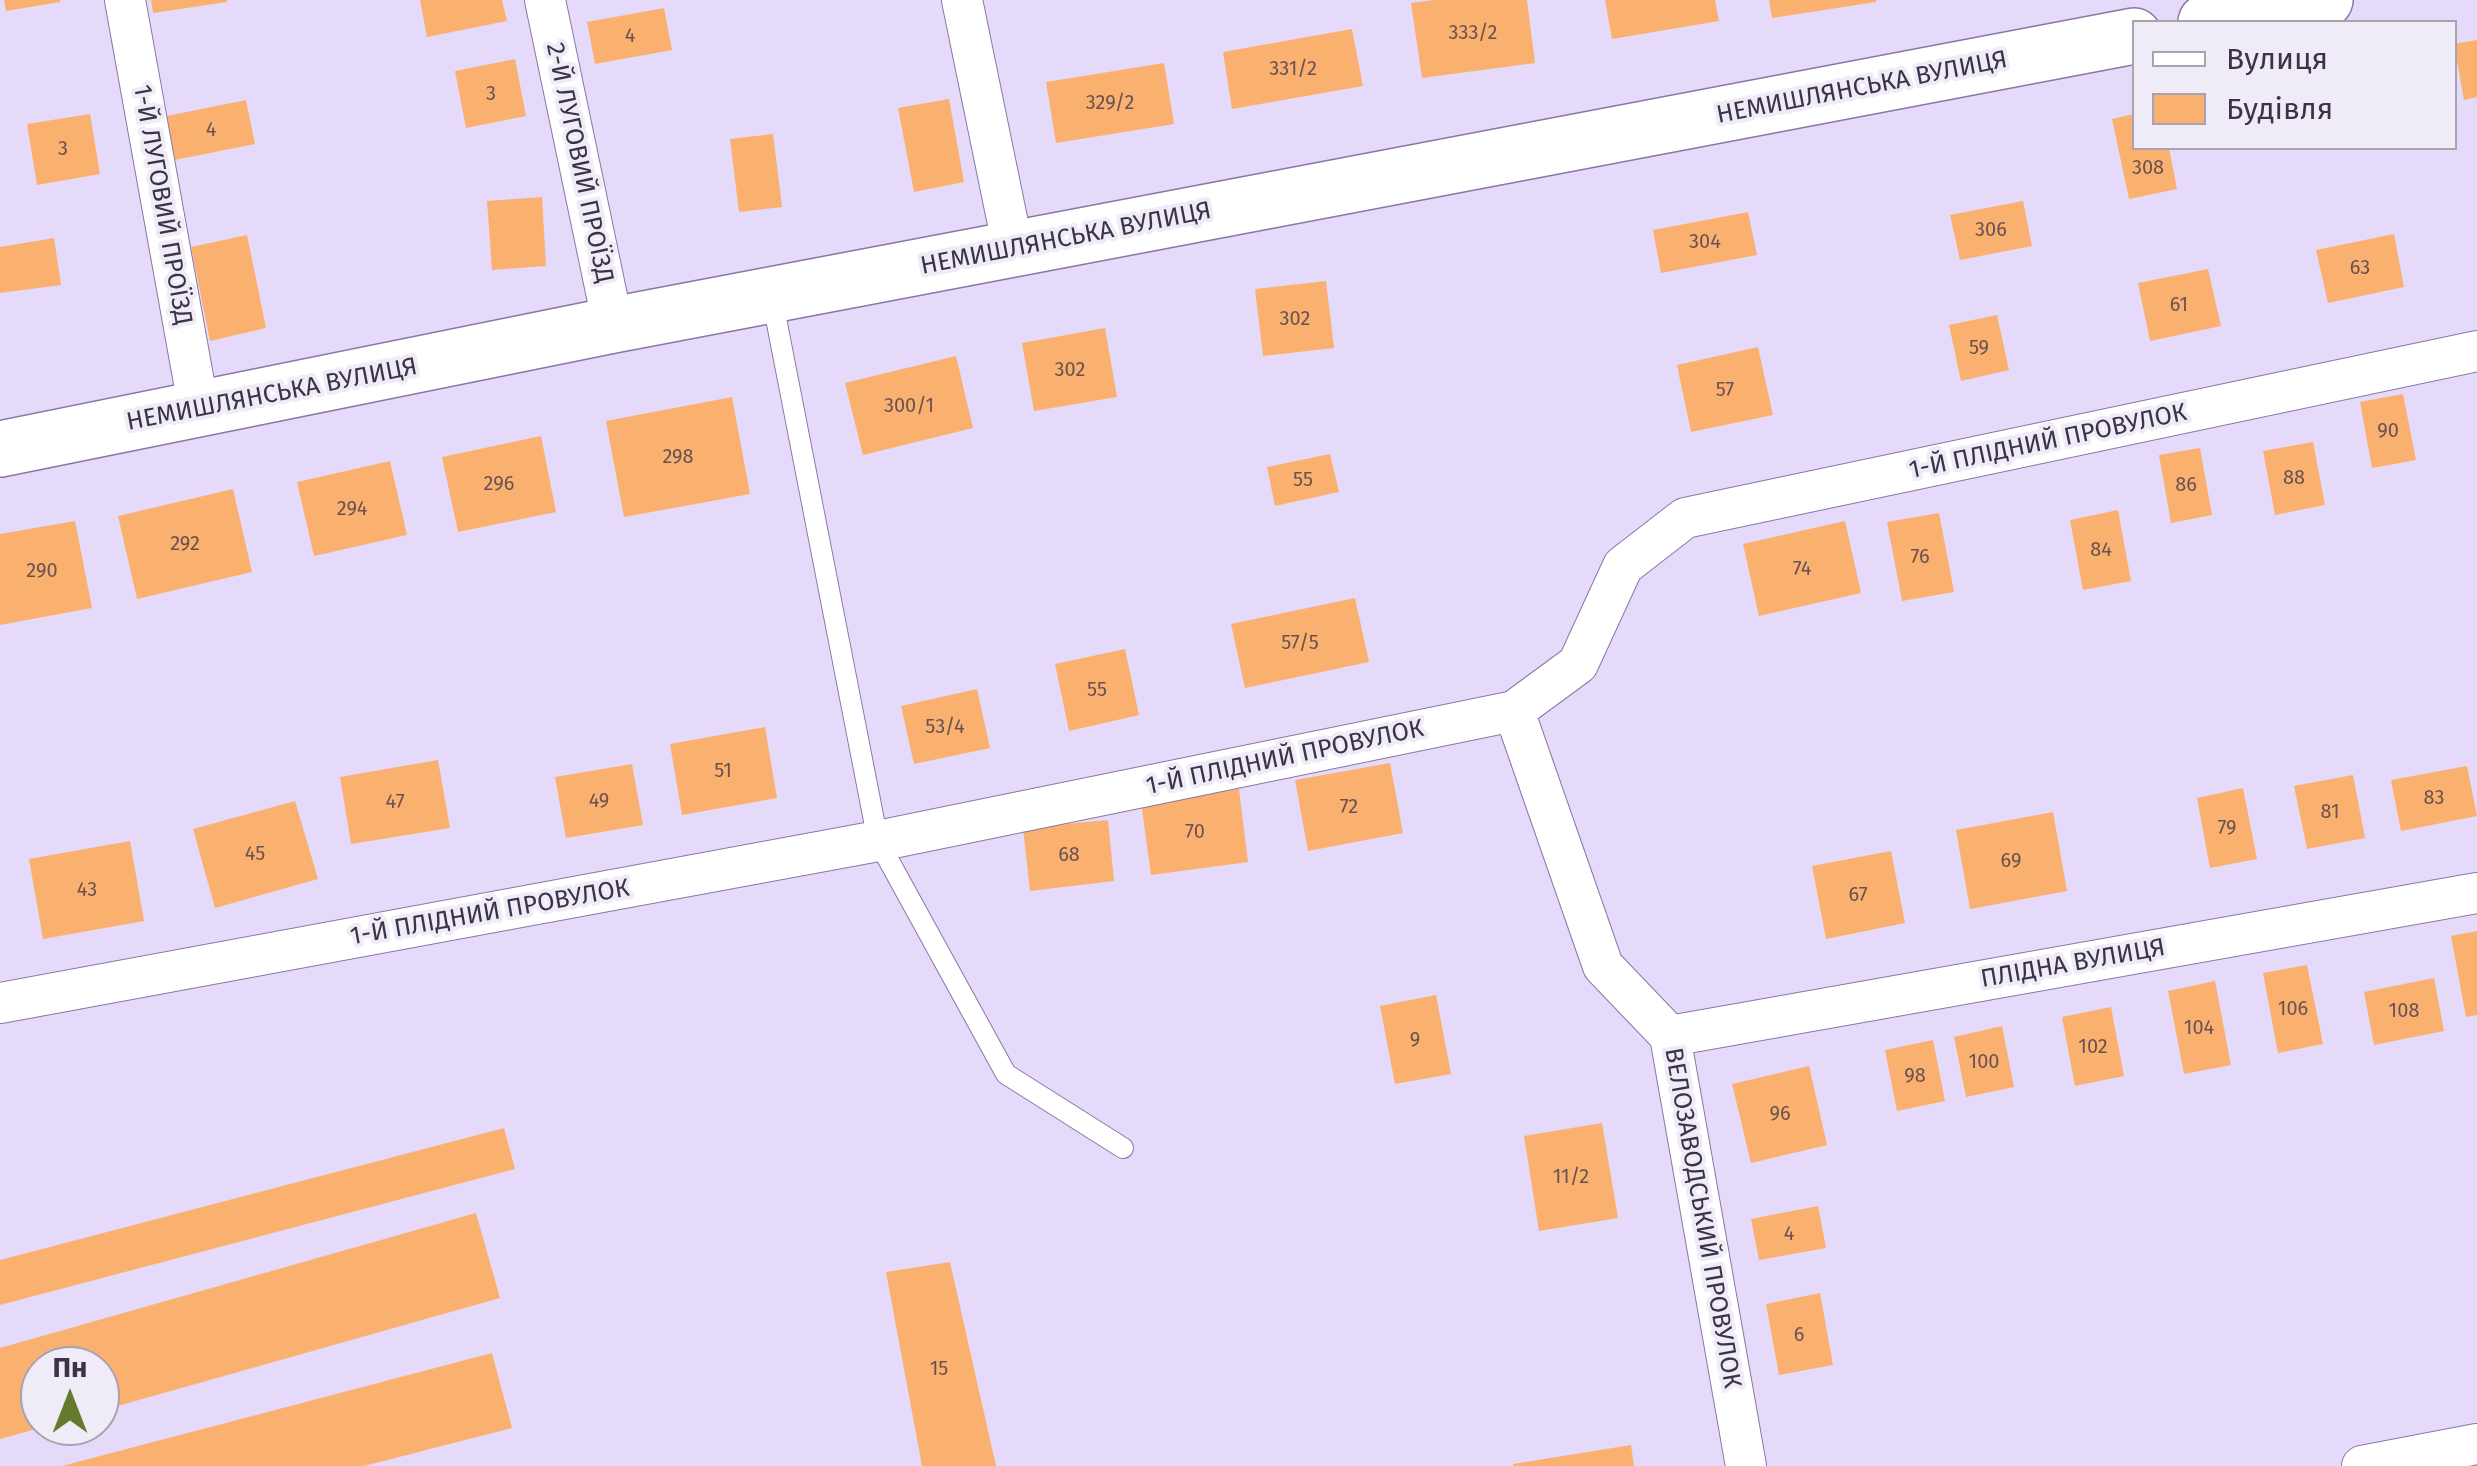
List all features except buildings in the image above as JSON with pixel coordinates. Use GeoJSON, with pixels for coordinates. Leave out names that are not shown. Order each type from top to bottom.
{"type":"FeatureCollection","features":[{"type":"Feature","properties":{"kind":"street","name":"1-Й ЛУГОВИЙ ПРОЇЗД"},"geometry":{"type":"LineString","coordinates":[[126,0],[199,410]]}},
{"type":"Feature","properties":{"kind":"street","name":"2-Й ЛУГОВИЙ ПРОЇЗД"},"geometry":{"type":"LineString","coordinates":[[544,0],[613,326]]}},
{"type":"Feature","properties":{"kind":"street"},"geometry":{"type":"LineString","coordinates":[[962,0],[1013,248]]}},
{"type":"Feature","properties":{"kind":"street"},"geometry":{"type":"LineString","coordinates":[[2217,20],[2325,0]]}},
{"type":"Feature","properties":{"kind":"street","name":"НЕМИШЛЯНСЬКА ВУЛИЦЯ"},"geometry":{"type":"LineString","coordinates":[[0,450],[1013,248],[2132,36]]}},
{"type":"Feature","properties":{"kind":"street","name":"1-Й ПЛІДНИЙ ПРОВУЛОК"},"geometry":{"type":"LineString","coordinates":[[0,1003],[878,841],[1514,712],[1578,664],[1623,566],[1684,518],[2477,351]]}},
{"type":"Feature","properties":{"kind":"street","name":"ВЕЛОЗАВОДСЬКИЙ ПРОВУЛОК"},"geometry":{"type":"LineString","coordinates":[[1514,712],[1603,966],[1670,1036],[1746,1466]]}},
{"type":"Feature","properties":{"kind":"street","name":"ПЛІДНА ВУЛИЦЯ"},"geometry":{"type":"LineString","coordinates":[[1670,1036],[2477,892]]}},
{"type":"Feature","properties":{"kind":"street"},"geometry":{"type":"LineString","coordinates":[[2362,1466],[2477,1444]]}},
{"type":"Feature","properties":{"kind":"lane"},"geometry":{"type":"LineString","coordinates":[[772,296],[878,841],[1006,1074],[1124,1148]]}}]}
